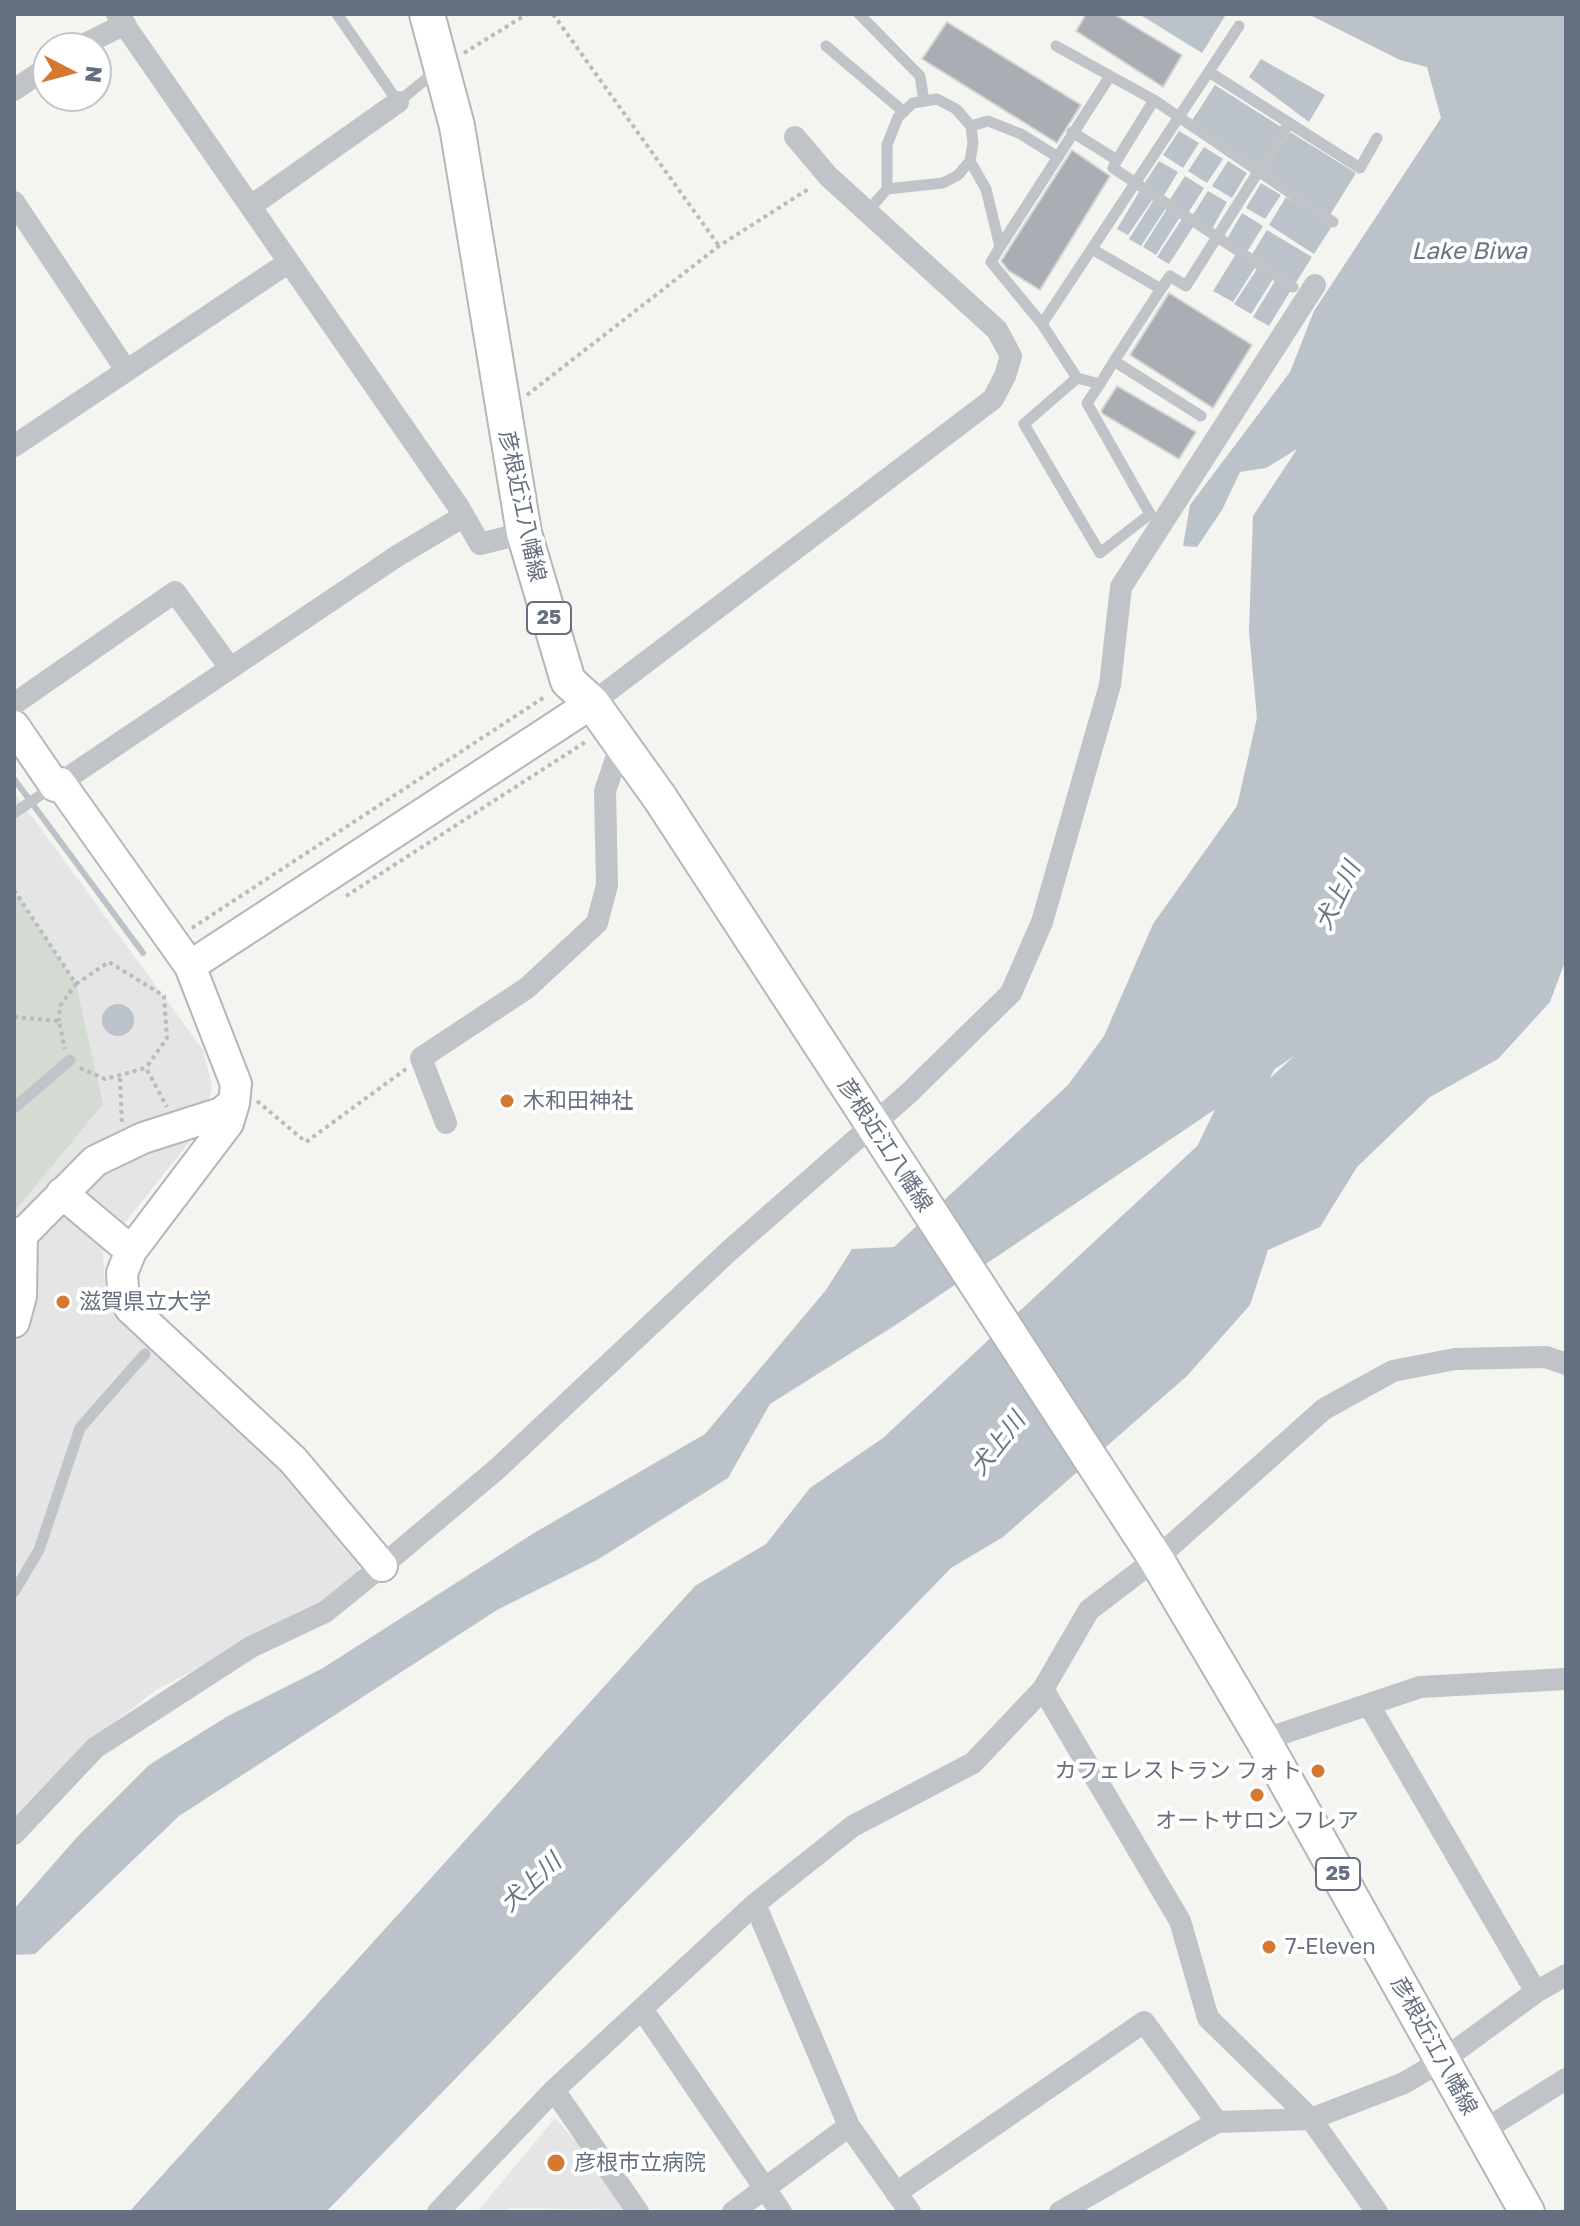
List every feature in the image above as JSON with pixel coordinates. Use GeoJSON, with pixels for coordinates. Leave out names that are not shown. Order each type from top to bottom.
{"type":"FeatureCollection","features":[{"type":"Feature","properties":{"kind":"main road","name":"彦根近江八幡線"},"geometry":{"type":"LineString","coordinates":[[427,14],[444,65],[457,126],[524,533],[598,714],[1057,1403],[1150,1549],[1263,1740],[1527,2212]]}},
{"type":"Feature","properties":{"kind":"street"},"geometry":{"type":"LineString","coordinates":[[101,32],[121,19],[464,516],[480,544],[524,533]]}},
{"type":"Feature","properties":{"kind":"street"},"geometry":{"type":"LineString","coordinates":[[14,90],[32,78]]}},
{"type":"Feature","properties":{"kind":"street"},"geometry":{"type":"LineString","coordinates":[[251,206],[398,102]]}},
{"type":"Feature","properties":{"kind":"street"},"geometry":{"type":"LineString","coordinates":[[190,966],[598,714],[993,399],[1011,356],[997,330],[828,176],[795,137]]}},
{"type":"Feature","properties":{"kind":"street"},"geometry":{"type":"LineString","coordinates":[[14,202],[126,370]]}},
{"type":"Feature","properties":{"kind":"street"},"geometry":{"type":"LineString","coordinates":[[14,446],[289,262]]}},
{"type":"Feature","properties":{"kind":"street"},"geometry":{"type":"LineString","coordinates":[[14,1834],[95,1748],[251,1647],[325,1612],[497,1469],[874,1130],[1011,993],[1042,922],[1110,685],[1121,587],[1304,286]]}},
{"type":"Feature","properties":{"kind":"street"},"geometry":{"type":"LineString","coordinates":[[57,784],[397,556],[464,516]]}},
{"type":"Feature","properties":{"kind":"street"},"geometry":{"type":"LineString","coordinates":[[14,704],[175,592],[230,668]]}},
{"type":"Feature","properties":{"kind":"street"},"geometry":{"type":"LineString","coordinates":[[446,1123],[421,1058],[527,988],[597,923],[607,885],[605,791],[598,714]]}},
{"type":"Feature","properties":{"kind":"street"},"geometry":{"type":"LineString","coordinates":[[14,726],[190,966],[235,1093],[228,1123],[131,1251],[122,1273],[130,1308],[293,1460],[382,1566]]}},
{"type":"Feature","properties":{"kind":"street"},"geometry":{"type":"LineString","coordinates":[[14,1322],[21,1296],[18,1237],[95,1161],[191,1121],[221,1113],[235,1093]]}},
{"type":"Feature","properties":{"kind":"street"},"geometry":{"type":"LineString","coordinates":[[62,1193],[131,1251]]}},
{"type":"Feature","properties":{"kind":"street"},"geometry":{"type":"LineString","coordinates":[[438,2212],[554,2090],[755,1904],[853,1826],[973,1763],[1043,1689],[1089,1610],[1150,1549],[1324,1409],[1393,1371],[1455,1359],[1546,1357],[1566,1364]]}},
{"type":"Feature","properties":{"kind":"street"},"geometry":{"type":"LineString","coordinates":[[1263,1740],[1420,1687],[1566,1679]]}},
{"type":"Feature","properties":{"kind":"street"},"geometry":{"type":"LineString","coordinates":[[1043,1689],[1180,1921],[1208,2018],[1311,2119],[1377,2212]]}},
{"type":"Feature","properties":{"kind":"street"},"geometry":{"type":"LineString","coordinates":[[1369,1705],[1536,1992]]}},
{"type":"Feature","properties":{"kind":"street"},"geometry":{"type":"LineString","coordinates":[[755,1904],[849,2126],[910,2212]]}},
{"type":"Feature","properties":{"kind":"street"},"geometry":{"type":"LineString","coordinates":[[1060,2212],[1217,2122],[1311,2119],[1404,2083],[1443,2060],[1536,1992],[1566,1975]]}},
{"type":"Feature","properties":{"kind":"street"},"geometry":{"type":"LineString","coordinates":[[642,2009],[781,2212]]}},
{"type":"Feature","properties":{"kind":"street"},"geometry":{"type":"LineString","coordinates":[[896,2193],[1144,2022],[1217,2122]]}},
{"type":"Feature","properties":{"kind":"street"},"geometry":{"type":"LineString","coordinates":[[1481,2132],[1566,2079]]}},
{"type":"Feature","properties":{"kind":"street"},"geometry":{"type":"LineString","coordinates":[[554,2090],[638,2212]]}},
{"type":"Feature","properties":{"kind":"street"},"geometry":{"type":"LineString","coordinates":[[733,2212],[849,2126]]}},
{"type":"Feature","properties":{"kind":"lane"},"geometry":{"type":"LineString","coordinates":[[337,14],[398,102],[444,65]]}},
{"type":"Feature","properties":{"kind":"lane"},"geometry":{"type":"LineString","coordinates":[[859,14],[920,76],[924,101]]}},
{"type":"Feature","properties":{"kind":"lane"},"geometry":{"type":"LineString","coordinates":[[1042,324],[1239,26]]}},
{"type":"Feature","properties":{"kind":"lane"},"geometry":{"type":"LineString","coordinates":[[826,46],[904,112]]}},
{"type":"Feature","properties":{"kind":"lane"},"geometry":{"type":"LineString","coordinates":[[1056,46],[1154,100],[1333,222]]}},
{"type":"Feature","properties":{"kind":"lane"},"geometry":{"type":"LineString","coordinates":[[1209,72],[1360,168],[1377,138]]}},
{"type":"Feature","properties":{"kind":"lane"},"geometry":{"type":"LineString","coordinates":[[1100,384],[1077,378],[1042,324],[991,262],[1110,76]]}},
{"type":"Feature","properties":{"kind":"lane"},"geometry":{"type":"LineString","coordinates":[[867,212],[887,189],[887,145],[904,112],[913,103],[937,99],[971,126]]}},
{"type":"Feature","properties":{"kind":"lane"},"geometry":{"type":"LineString","coordinates":[[1154,100],[1113,168],[1217,238],[1304,286]]}},
{"type":"Feature","properties":{"kind":"lane"},"geometry":{"type":"LineString","coordinates":[[971,126],[988,121],[1021,134],[1056,156]]}},
{"type":"Feature","properties":{"kind":"lane"},"geometry":{"type":"LineString","coordinates":[[1077,378],[1024,424],[1100,553],[1150,514],[1087,403],[1170,276],[1186,286],[1289,123]]}},
{"type":"Feature","properties":{"kind":"lane"},"geometry":{"type":"LineString","coordinates":[[971,126],[970,161],[986,189],[1000,247]]}},
{"type":"Feature","properties":{"kind":"lane"},"geometry":{"type":"LineString","coordinates":[[1072,132],[1117,160]]}},
{"type":"Feature","properties":{"kind":"lane"},"geometry":{"type":"LineString","coordinates":[[887,189],[943,183],[958,175],[970,161]]}},
{"type":"Feature","properties":{"kind":"lane"},"geometry":{"type":"LineString","coordinates":[[1092,249],[1161,289]]}},
{"type":"Feature","properties":{"kind":"lane"},"geometry":{"type":"LineString","coordinates":[[1114,361],[1201,416]]}},
{"type":"Feature","properties":{"kind":"lane"},"geometry":{"type":"LineString","coordinates":[[14,813],[57,784]]}},
{"type":"Feature","properties":{"kind":"lane"},"geometry":{"type":"LineString","coordinates":[[14,1108],[70,1060]]}},
{"type":"Feature","properties":{"kind":"lane"},"geometry":{"type":"LineString","coordinates":[[14,1592],[39,1550],[80,1428],[145,1354]]}},
{"type":"Feature","properties":{"kind":"path"},"geometry":{"type":"LineString","coordinates":[[444,65],[527,14]]}},
{"type":"Feature","properties":{"kind":"path"},"geometry":{"type":"LineString","coordinates":[[553,14],[719,246]]}},
{"type":"Feature","properties":{"kind":"path"},"geometry":{"type":"LineString","coordinates":[[503,414],[719,246],[828,176]]}},
{"type":"Feature","properties":{"kind":"path"},"geometry":{"type":"LineString","coordinates":[[345,896],[598,714]]}},
{"type":"Feature","properties":{"kind":"path"},"geometry":{"type":"LineString","coordinates":[[172,941],[598,714]]}},
{"type":"Feature","properties":{"kind":"path"},"geometry":{"type":"LineString","coordinates":[[14,890],[76,984]]}},
{"type":"Feature","properties":{"kind":"path"},"geometry":{"type":"LineString","coordinates":[[109,962],[164,996],[167,1038],[146,1068],[120,1078],[95,1077],[70,1060],[59,1033],[59,1021],[60,1006],[76,984],[109,962]]}},
{"type":"Feature","properties":{"kind":"path"},"geometry":{"type":"LineString","coordinates":[[14,1017],[59,1021]]}},
{"type":"Feature","properties":{"kind":"path"},"geometry":{"type":"LineString","coordinates":[[235,1093],[306,1142],[421,1058]]}},
{"type":"Feature","properties":{"kind":"path"},"geometry":{"type":"LineString","coordinates":[[146,1068],[170,1113]]}},
{"type":"Feature","properties":{"kind":"path"},"geometry":{"type":"LineString","coordinates":[[120,1078],[123,1148]]}},
{"type":"Feature","properties":{"kind":"shaded area","name":"滋賀県立大学"},"geometry":{"type":"Polygon","coordinates":[[[14,792],[203,1050],[212,1086],[203,1125],[103,1250],[105,1291],[120,1314],[306,1491],[361,1560],[357,1577],[327,1600],[156,1690],[76,1752],[14,1822],[14,792]]]}},
{"type":"Feature","properties":{"kind":"shaded area"},"geometry":{"type":"Polygon","coordinates":[[[14,890],[76,984],[103,1104],[14,1212],[14,890]]]}},
{"type":"Feature","properties":{"kind":"shaded area","name":"彦根市立病院"},"geometry":{"type":"Polygon","coordinates":[[[555,2118],[637,2210],[510,2208],[507,2212],[477,2212],[555,2118]]]}},
{"type":"Feature","properties":{"kind":"water"},"geometry":{"type":"Polygon","coordinates":[[[1139,14],[1222,14],[1225,16],[1202,53],[1139,14]]]}},
{"type":"Feature","properties":{"kind":"water","name":"Lake Biwa"},"geometry":{"type":"Polygon","coordinates":[[[1308,14],[1566,14],[1566,959],[1550,1002],[1498,1059],[1430,1097],[1357,1167],[1320,1227],[1268,1250],[1250,1305],[1187,1376],[1003,1537],[951,1568],[326,2212],[129,2212],[695,1586],[766,1544],[810,1488],[883,1438],[1294,1056],[894,1326],[770,1404],[728,1478],[597,1560],[497,1610],[179,1816],[35,1954],[14,1955],[14,1909],[78,1836],[149,1765],[228,1716],[323,1668],[534,1533],[705,1434],[826,1290],[852,1249],[894,1247],[1068,1085],[1104,1036],[1153,924],[1237,806],[1257,718],[1249,631],[1253,516],[1297,449],[1266,468],[1240,472],[1222,510],[1197,547],[1183,546],[1190,505],[1290,372],[1314,311],[1441,118],[1427,67],[1400,60],[1308,14]]]}},
{"type":"Feature","properties":{"kind":"water"},"geometry":{"type":"Polygon","coordinates":[[[1261,59],[1325,95],[1309,122],[1249,77],[1261,59]]]}},
{"type":"Feature","properties":{"kind":"water"},"geometry":{"type":"Polygon","coordinates":[[[1215,85],[1281,127],[1258,164],[1191,122],[1215,85]]]}},
{"type":"Feature","properties":{"kind":"water"},"geometry":{"type":"Polygon","coordinates":[[[1179,131],[1199,143],[1183,168],[1163,155],[1179,131]]]}},
{"type":"Feature","properties":{"kind":"water"},"geometry":{"type":"Polygon","coordinates":[[[1290,132],[1356,173],[1330,215],[1264,172],[1290,132]]]}},
{"type":"Feature","properties":{"kind":"water"},"geometry":{"type":"Polygon","coordinates":[[[1204,147],[1223,159],[1207,183],[1188,171],[1204,147]]]}},
{"type":"Feature","properties":{"kind":"water"},"geometry":{"type":"Polygon","coordinates":[[[1159,161],[1178,172],[1163,197],[1144,184],[1159,161]]]}},
{"type":"Feature","properties":{"kind":"water"},"geometry":{"type":"Polygon","coordinates":[[[1228,161],[1247,173],[1232,198],[1212,186],[1228,161]]]}},
{"type":"Feature","properties":{"kind":"water"},"geometry":{"type":"Polygon","coordinates":[[[1185,176],[1204,188],[1188,213],[1169,201],[1185,176]]]}},
{"type":"Feature","properties":{"kind":"water"},"geometry":{"type":"Polygon","coordinates":[[[1261,183],[1281,195],[1265,219],[1246,208],[1261,183]]]}},
{"type":"Feature","properties":{"kind":"water"},"geometry":{"type":"Polygon","coordinates":[[[1208,191],[1227,202],[1212,229],[1192,216],[1208,191]]]}},
{"type":"Feature","properties":{"kind":"water"},"geometry":{"type":"Polygon","coordinates":[[[1139,192],[1152,200],[1128,235],[1117,229],[1139,192]]]}},
{"type":"Feature","properties":{"kind":"water"},"geometry":{"type":"Polygon","coordinates":[[[1286,197],[1332,226],[1314,254],[1269,225],[1286,197]]]}},
{"type":"Feature","properties":{"kind":"water"},"geometry":{"type":"Polygon","coordinates":[[[1153,201],[1166,208],[1141,246],[1129,239],[1153,201]]]}},
{"type":"Feature","properties":{"kind":"water"},"geometry":{"type":"Polygon","coordinates":[[[1167,209],[1180,217],[1156,255],[1143,247],[1167,209]]]}},
{"type":"Feature","properties":{"kind":"water"},"geometry":{"type":"Polygon","coordinates":[[[1242,213],[1263,226],[1247,252],[1227,239],[1242,213]]]}},
{"type":"Feature","properties":{"kind":"water"},"geometry":{"type":"Polygon","coordinates":[[[1182,219],[1193,227],[1169,264],[1157,257],[1182,219]]]}},
{"type":"Feature","properties":{"kind":"water"},"geometry":{"type":"Polygon","coordinates":[[[1267,230],[1312,257],[1295,284],[1251,256],[1267,230]]]}},
{"type":"Feature","properties":{"kind":"water"},"geometry":{"type":"Polygon","coordinates":[[[1236,254],[1256,266],[1233,302],[1213,291],[1236,254]]]}},
{"type":"Feature","properties":{"kind":"water"},"geometry":{"type":"Polygon","coordinates":[[[1257,269],[1273,279],[1251,314],[1234,304],[1257,269]]]}},
{"type":"Feature","properties":{"kind":"water"},"geometry":{"type":"Polygon","coordinates":[[[1275,281],[1291,290],[1269,326],[1253,317],[1275,281]]]}},
{"type":"Feature","properties":{"kind":"water"},"geometry":{"type":"Polygon","coordinates":[[[118,1004],[129,1009],[134,1020],[129,1031],[118,1036],[107,1031],[102,1020],[107,1009],[118,1004]]]}},
{"type":"Feature","properties":{"kind":"building"},"geometry":{"type":"Polygon","coordinates":[[[1086,14],[1114,14],[1182,55],[1163,87],[1076,31],[1086,14]]]}},
{"type":"Feature","properties":{"kind":"building"},"geometry":{"type":"Polygon","coordinates":[[[947,22],[1081,105],[1057,143],[922,59],[947,22]]]}},
{"type":"Feature","properties":{"kind":"building"},"geometry":{"type":"Polygon","coordinates":[[[1072,150],[1110,176],[1040,290],[1009,271],[1001,261],[1072,150]]]}},
{"type":"Feature","properties":{"kind":"building"},"geometry":{"type":"Polygon","coordinates":[[[1169,293],[1252,345],[1213,408],[1130,355],[1169,293]]]}},
{"type":"Feature","properties":{"kind":"building"},"geometry":{"type":"Polygon","coordinates":[[[1117,386],[1196,432],[1179,459],[1103,414],[1101,411],[1117,386]]]}},
{"type":"Feature","properties":{"kind":"waterway"},"geometry":{"type":"LineString","coordinates":[[14,779],[143,953]]}},
{"type":"Feature","properties":{"kind":"waterway","name":"犬上川"},"geometry":{"type":"LineString","coordinates":[[1212,1157],[1266,1045]]}},
{"type":"Feature","properties":{"kind":"place","name":"木和田神社"},"geometry":{"type":"Point","coordinates":[507,1101]}},
{"type":"Feature","properties":{"kind":"place","name":"滋賀県立大学"},"geometry":{"type":"Point","coordinates":[63,1302]}},
{"type":"Feature","properties":{"kind":"place","name":"カフェレストラン フォト"},"geometry":{"type":"Point","coordinates":[1318,1771]}},
{"type":"Feature","properties":{"kind":"place","name":"オートサロン フレア"},"geometry":{"type":"Point","coordinates":[1257,1795]}},
{"type":"Feature","properties":{"kind":"place","name":"7-Eleven"},"geometry":{"type":"Point","coordinates":[1269,1947]}},
{"type":"Feature","properties":{"kind":"place","name":"彦根市立病院"},"geometry":{"type":"Point","coordinates":[556,2163]}}]}
